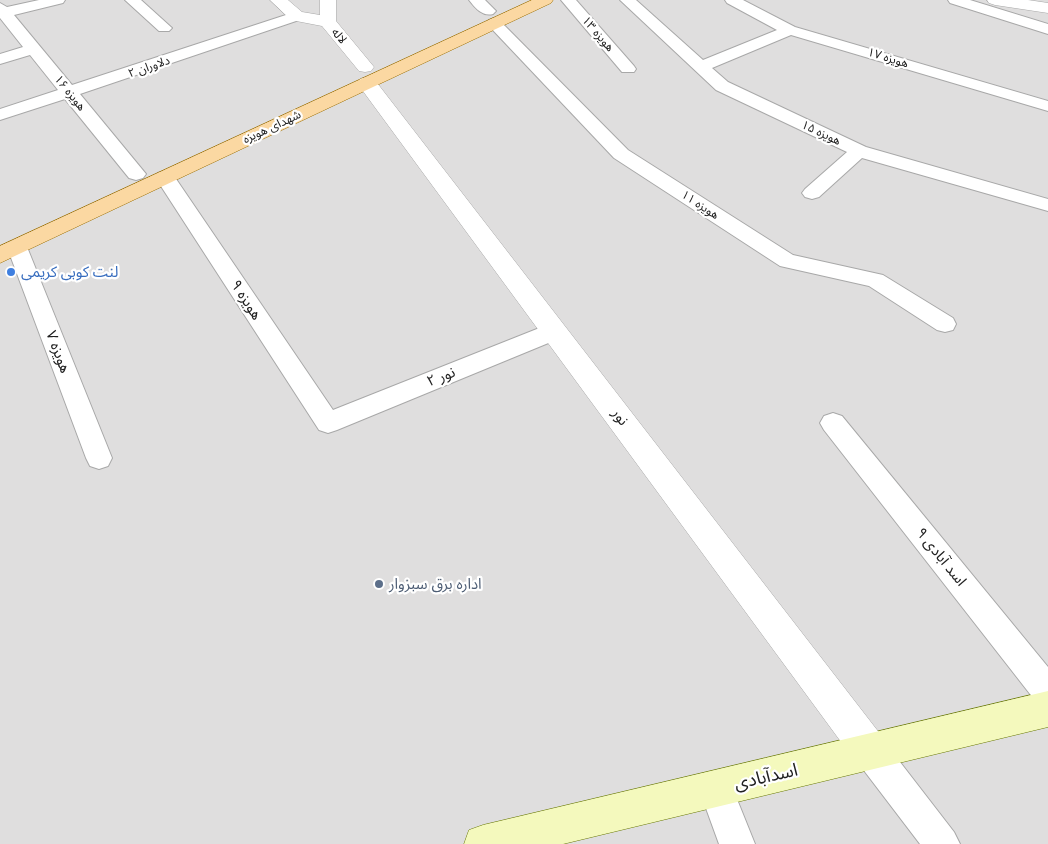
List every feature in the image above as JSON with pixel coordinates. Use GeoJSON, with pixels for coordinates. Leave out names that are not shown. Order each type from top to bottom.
{"type":"FeatureCollection","features":[{"type":"Feature","properties":{"kind":"main road","name":"شهدای هویزه"},"geometry":{"type":"LineString","coordinates":[[6,246],[165,177],[366,75],[486,11],[512,0]]}},
{"type":"Feature","properties":{"kind":"main road","name":"شهدای هویزه"},"geometry":{"type":"LineString","coordinates":[[486,11],[545,0]]}},
{"type":"Feature","properties":{"kind":"main road","name":"شهدای هویزه"},"geometry":{"type":"LineString","coordinates":[[6,246],[136,174],[366,75]]}},
{"type":"Feature","properties":{"kind":"main road","name":"اسدآبادی"},"geometry":{"type":"LineString","coordinates":[[484,844],[1048,710]]}},
{"type":"Feature","properties":{"kind":"street"},"geometry":{"type":"LineString","coordinates":[[2,10],[58,0]]}},
{"type":"Feature","properties":{"kind":"street"},"geometry":{"type":"LineString","coordinates":[[132,0],[164,28]]}},
{"type":"Feature","properties":{"kind":"street"},"geometry":{"type":"LineString","coordinates":[[278,0],[297,16],[328,22]]}},
{"type":"Feature","properties":{"kind":"street","name":"لاله"},"geometry":{"type":"LineString","coordinates":[[328,0],[328,22],[366,75]]}},
{"type":"Feature","properties":{"kind":"street","name":"هویزه ۱۳"},"geometry":{"type":"LineString","coordinates":[[568,0],[628,69]]}},
{"type":"Feature","properties":{"kind":"street","name":"هویزه ۱۵"},"geometry":{"type":"LineString","coordinates":[[627,0],[722,86],[858,150],[1048,205]]}},
{"type":"Feature","properties":{"kind":"street","name":"هویزه ۱۷"},"geometry":{"type":"LineString","coordinates":[[732,0],[790,30],[1048,106]]}},
{"type":"Feature","properties":{"kind":"street"},"geometry":{"type":"LineString","coordinates":[[955,0],[1048,29]]}},
{"type":"Feature","properties":{"kind":"street"},"geometry":{"type":"LineString","coordinates":[[995,0],[1048,8]]}},
{"type":"Feature","properties":{"kind":"street","name":"هویزه ۱۶"},"geometry":{"type":"LineString","coordinates":[[2,10],[136,174]]}},
{"type":"Feature","properties":{"kind":"street","name":"هویزه ۱۱"},"geometry":{"type":"LineString","coordinates":[[486,11],[621,154],[787,261],[875,280],[945,324]]}},
{"type":"Feature","properties":{"kind":"street","name":"دلاوران ۲"},"geometry":{"type":"LineString","coordinates":[[0,115],[297,16]]}},
{"type":"Feature","properties":{"kind":"street"},"geometry":{"type":"LineString","coordinates":[[701,67],[790,30]]}},
{"type":"Feature","properties":{"kind":"street"},"geometry":{"type":"LineString","coordinates":[[0,59],[33,49]]}},
{"type":"Feature","properties":{"kind":"street","name":"نور"},"geometry":{"type":"LineString","coordinates":[[366,75],[555,331],[872,752]]}},
{"type":"Feature","properties":{"kind":"street"},"geometry":{"type":"LineString","coordinates":[[812,193],[858,150]]}},
{"type":"Feature","properties":{"kind":"street","name":"هویزه ۹"},"geometry":{"type":"LineString","coordinates":[[165,177],[328,423]]}},
{"type":"Feature","properties":{"kind":"street","name":"هویزه ۷"},"geometry":{"type":"LineString","coordinates":[[6,246],[99,458]]}},
{"type":"Feature","properties":{"kind":"street","name":"نور ۲"},"geometry":{"type":"LineString","coordinates":[[328,423],[555,331]]}},
{"type":"Feature","properties":{"kind":"street","name":"اسد آبادی ۹"},"geometry":{"type":"LineString","coordinates":[[833,423],[1048,692]]}},
{"type":"Feature","properties":{"kind":"street"},"geometry":{"type":"LineString","coordinates":[[872,752],[942,844]]}},
{"type":"Feature","properties":{"kind":"street"},"geometry":{"type":"LineString","coordinates":[[716,789],[737,844]]}},
{"type":"Feature","properties":{"kind":"shaded area"},"geometry":{"type":"Polygon","coordinates":[[[0,0],[1048,0],[1048,844],[0,844],[0,0]]]}},
{"type":"Feature","properties":{"kind":"place","name":"لنت کوبی کریمی"},"geometry":{"type":"Point","coordinates":[11,272]}},
{"type":"Feature","properties":{"kind":"place","name":"اداره برق سبزوار"},"geometry":{"type":"Point","coordinates":[379,584]}}]}
